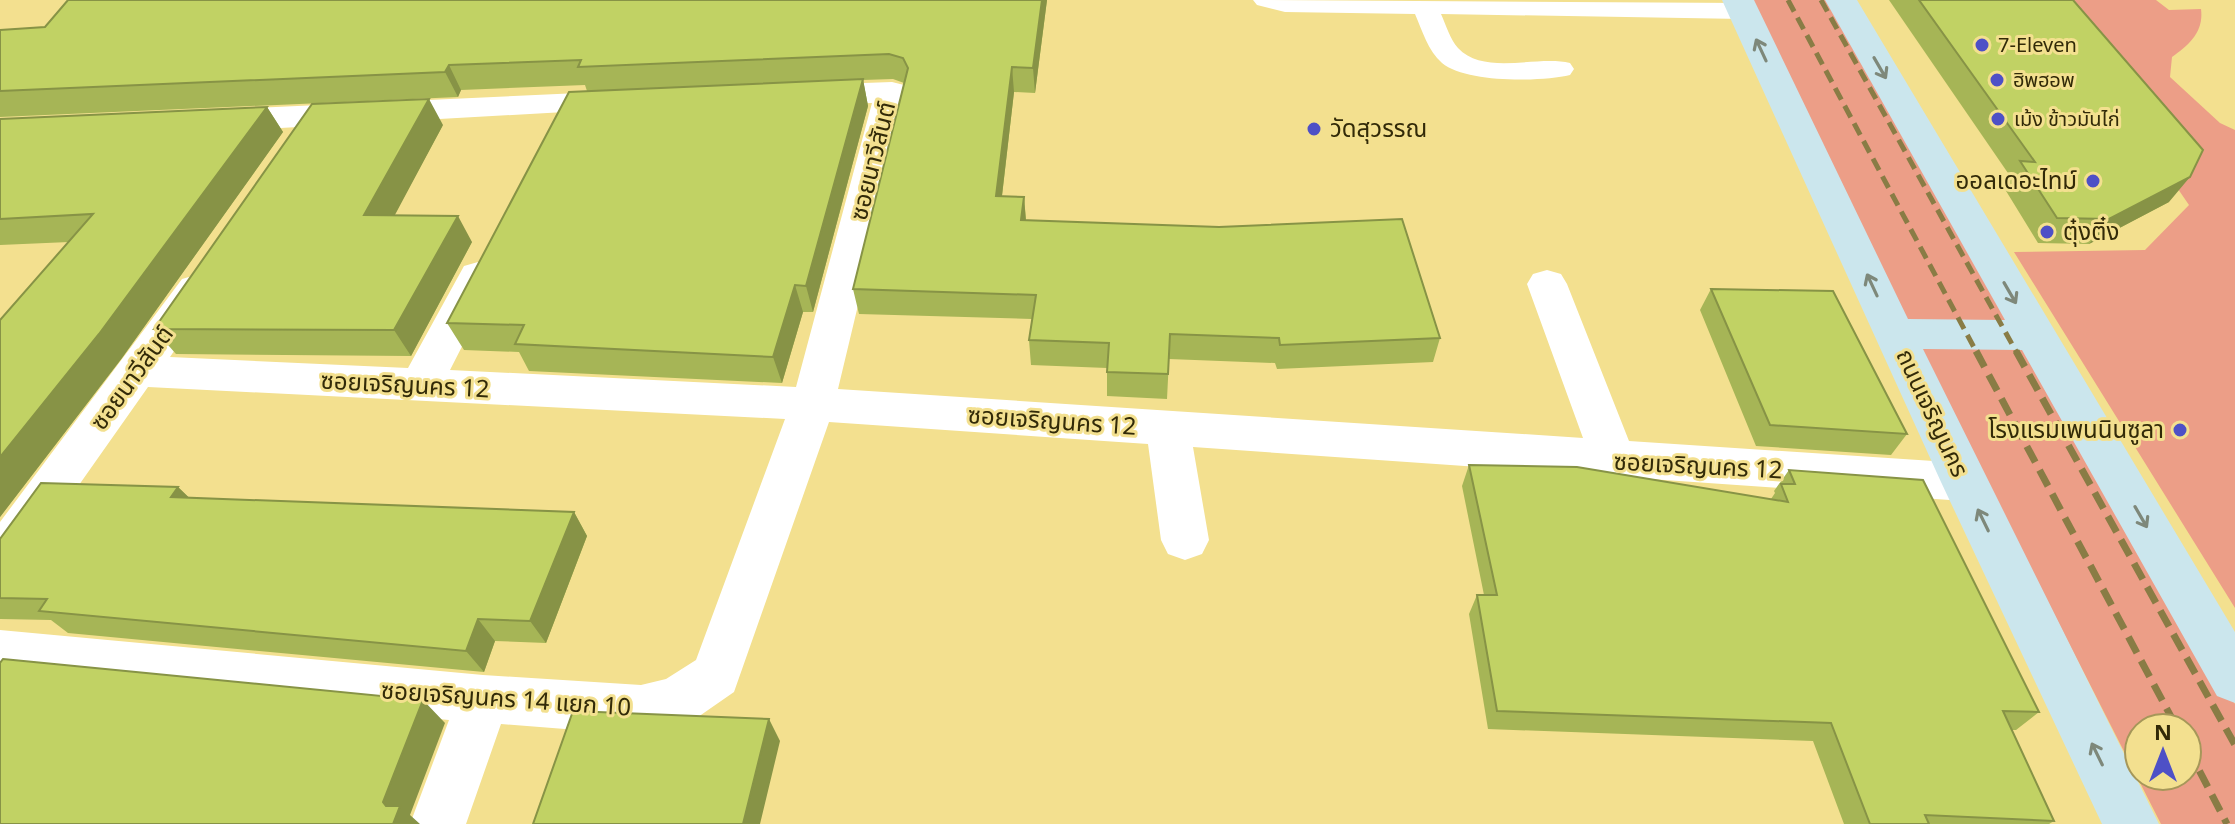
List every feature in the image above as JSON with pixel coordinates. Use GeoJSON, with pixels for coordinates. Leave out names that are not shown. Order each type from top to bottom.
{"type":"FeatureCollection","features":[{"type":"Feature","properties":{"kind":"main road"},"geometry":{"type":"LineString","coordinates":[[1841,0],[2235,679]]}},
{"type":"Feature","properties":{"kind":"main road","name":"ถนนเจริญนคร"},"geometry":{"type":"LineString","coordinates":[[1740,6],[1964,482],[2131,824]]}},
{"type":"Feature","properties":{"kind":"main road"},"geometry":{"type":"LineString","coordinates":[[1895,334],[2035,335]]}},
{"type":"Feature","properties":{"kind":"street","name":"ซอยนาวีสันต์"},"geometry":{"type":"LineString","coordinates":[[768,96],[892,92],[813,404]]}},
{"type":"Feature","properties":{"kind":"street"},"geometry":{"type":"LineString","coordinates":[[174,122],[660,100]]}},
{"type":"Feature","properties":{"kind":"street"},"geometry":{"type":"LineString","coordinates":[[545,146],[567,103]]}},
{"type":"Feature","properties":{"kind":"street"},"geometry":{"type":"LineString","coordinates":[[289,154],[316,116]]}},
{"type":"Feature","properties":{"kind":"street"},"geometry":{"type":"LineString","coordinates":[[420,386],[494,245]]}},
{"type":"Feature","properties":{"kind":"street","name":"ซอยนาวีสันต์"},"geometry":{"type":"LineString","coordinates":[[0,559],[139,371],[219,256]]}},
{"type":"Feature","properties":{"kind":"street"},"geometry":{"type":"LineString","coordinates":[[1547,284],[1614,461]]}},
{"type":"Feature","properties":{"kind":"street","name":"ซอยเจริญนคร 12"},"geometry":{"type":"LineString","coordinates":[[139,371],[813,404],[1614,461],[1964,482]]}},
{"type":"Feature","properties":{"kind":"street","name":"ซอยเจริญนคร 14 แยก 10"},"geometry":{"type":"LineString","coordinates":[[0,653],[483,699],[641,710],[679,700],[716,675],[813,404]]}},
{"type":"Feature","properties":{"kind":"street"},"geometry":{"type":"LineString","coordinates":[[1168,429],[1185,540]]}},
{"type":"Feature","properties":{"kind":"street"},"geometry":{"type":"LineString","coordinates":[[438,824],[483,699]]}},
{"type":"Feature","properties":{"kind":"lane"},"geometry":{"type":"LineString","coordinates":[[1266,0],[1424,6],[1740,6]]}},
{"type":"Feature","properties":{"kind":"lane"},"geometry":{"type":"LineString","coordinates":[[1424,6],[1447,54],[1458,63],[1474,68],[1560,69]]}},
{"type":"Feature","properties":{"kind":"shaded area"},"geometry":{"type":"Polygon","coordinates":[[[1753,0],[1833,0],[2014,321],[1908,321],[1753,0]]]}},
{"type":"Feature","properties":{"kind":"shaded area","name":"โรงแรมเพนนินซูลา"},"geometry":{"type":"Polygon","coordinates":[[[2048,0],[2156,0],[2169,10],[2201,9],[2198,31],[2172,57],[2170,77],[2220,123],[2235,130],[2235,608],[2014,252],[2145,250],[2189,205],[2048,0]]]}},
{"type":"Feature","properties":{"kind":"shaded area"},"geometry":{"type":"Polygon","coordinates":[[[1919,349],[2033,349],[2235,704],[2235,824],[2161,824],[2145,792],[2203,792],[2203,712],[2123,712],[2123,749],[1919,349]]]}},
{"type":"Feature","properties":{"kind":"building"},"geometry":{"type":"Polygon","coordinates":[[[68,0],[1042,0],[1033,68],[1012,67],[996,196],[1024,197],[1021,220],[1219,227],[1402,219],[1440,338],[1280,345],[1279,338],[1170,334],[1168,374],[1107,372],[1109,343],[1029,340],[1036,295],[853,289],[908,68],[903,58],[889,54],[578,67],[581,60],[449,65],[445,72],[0,91],[0,30],[45,27],[68,0]]]}},
{"type":"Feature","properties":{"kind":"building"},"geometry":{"type":"Polygon","coordinates":[[[1919,0],[2073,0],[2203,150],[2190,177],[2109,219],[2057,218],[2020,161],[2035,162],[1919,0]]]}},
{"type":"Feature","properties":{"kind":"building"},"geometry":{"type":"Polygon","coordinates":[[[863,79],[806,286],[795,285],[773,357],[515,344],[524,325],[447,323],[569,92],[863,79]]]}},
{"type":"Feature","properties":{"kind":"building"},"geometry":{"type":"Polygon","coordinates":[[[429,99],[364,215],[458,216],[394,330],[154,329],[312,104],[429,99]]]}},
{"type":"Feature","properties":{"kind":"building"},"geometry":{"type":"Polygon","coordinates":[[[267,107],[99,334],[0,457],[0,320],[93,214],[0,219],[0,119],[267,107]]]}},
{"type":"Feature","properties":{"kind":"building"},"geometry":{"type":"Polygon","coordinates":[[[1711,289],[1833,291],[1907,434],[1770,425],[1711,289]]]}},
{"type":"Feature","properties":{"kind":"building"},"geometry":{"type":"Polygon","coordinates":[[[1469,465],[1577,467],[1788,502],[1781,484],[1795,484],[1789,470],[1923,480],[2039,712],[2003,711],[2054,821],[1925,815],[1929,824],[1870,824],[1831,723],[1497,711],[1477,595],[1497,595],[1469,465]]]}},
{"type":"Feature","properties":{"kind":"building"},"geometry":{"type":"Polygon","coordinates":[[[41,483],[178,487],[171,497],[574,512],[530,621],[478,619],[466,651],[39,611],[47,599],[0,598],[0,539],[41,483]]]}},
{"type":"Feature","properties":{"kind":"building"},"geometry":{"type":"Polygon","coordinates":[[[3,659],[423,700],[383,802],[386,806],[400,806],[393,824],[0,824],[0,663],[3,659]]]}},
{"type":"Feature","properties":{"kind":"building"},"geometry":{"type":"Polygon","coordinates":[[[573,711],[769,719],[743,824],[533,824],[573,711]]]}},
{"type":"Feature","properties":{"kind":"railway"},"geometry":{"type":"LineString","coordinates":[[1788,0],[1977,353]]}},
{"type":"Feature","properties":{"kind":"railway"},"geometry":{"type":"LineString","coordinates":[[1821,0],[2017,353]]}},
{"type":"Feature","properties":{"kind":"railway"},"geometry":{"type":"LineString","coordinates":[[1976,351],[2168,712]]}},
{"type":"Feature","properties":{"kind":"railway"},"geometry":{"type":"LineString","coordinates":[[2016,351],[2235,745]]}},
{"type":"Feature","properties":{"kind":"railway"},"geometry":{"type":"LineString","coordinates":[[2203,778],[2227,824]]}},
{"type":"Feature","properties":{"kind":"place","name":"7-Eleven"},"geometry":{"type":"Point","coordinates":[1982,45]}},
{"type":"Feature","properties":{"kind":"place","name":"ฮิพฮอพ"},"geometry":{"type":"Point","coordinates":[1997,80]}},
{"type":"Feature","properties":{"kind":"place","name":"เม้ง ข้าวมันไก่"},"geometry":{"type":"Point","coordinates":[1998,119]}},
{"type":"Feature","properties":{"kind":"place","name":"วัดสุวรรณ"},"geometry":{"type":"Point","coordinates":[1314,129]}},
{"type":"Feature","properties":{"kind":"place","name":"ออลเดอะไทม์"},"geometry":{"type":"Point","coordinates":[2093,181]}},
{"type":"Feature","properties":{"kind":"place","name":"ตุ๋งติ๋ง"},"geometry":{"type":"Point","coordinates":[2047,232]}},
{"type":"Feature","properties":{"kind":"place","name":"โรงแรมเพนนินซูลา"},"geometry":{"type":"Point","coordinates":[2180,430]}}]}
